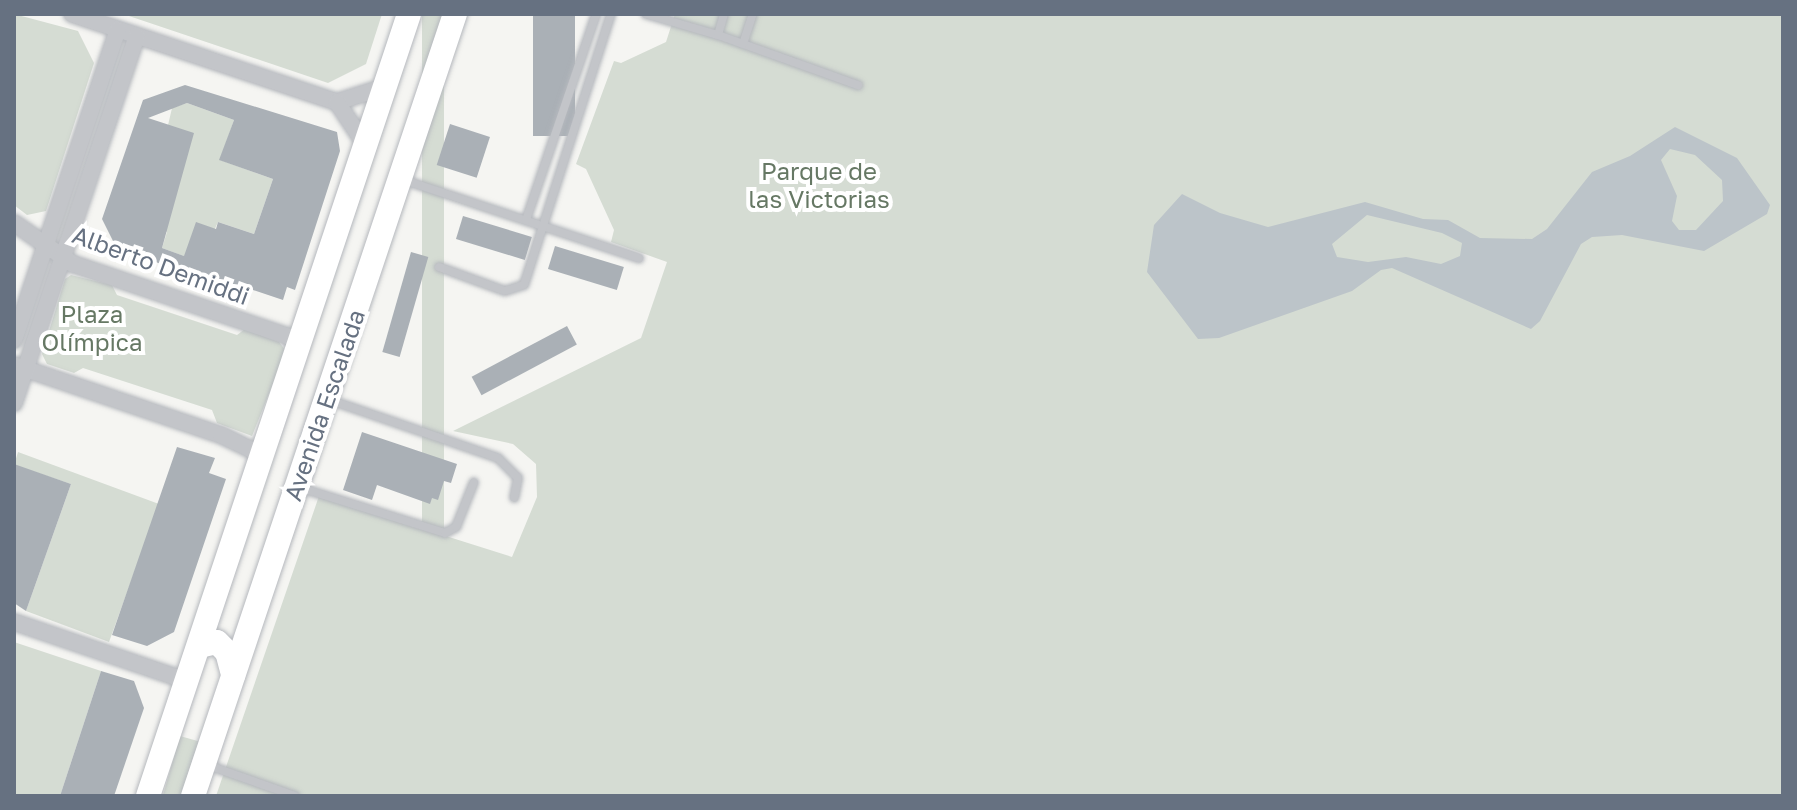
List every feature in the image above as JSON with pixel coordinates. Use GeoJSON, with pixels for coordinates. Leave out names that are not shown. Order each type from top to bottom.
{"type":"FeatureCollection","features":[{"type":"Feature","properties":{"kind":"main road","name":"Avenida Escalada"},"geometry":{"type":"LineString","coordinates":[[148,796],[409,14]]}},
{"type":"Feature","properties":{"kind":"main road","name":"Avenida Escalada"},"geometry":{"type":"LineString","coordinates":[[193,796],[455,14]]}},
{"type":"Feature","properties":{"kind":"main road"},"geometry":{"type":"LineString","coordinates":[[199,646],[217,642],[227,652],[233,675]]}},
{"type":"Feature","properties":{"kind":"main road"},"geometry":{"type":"LineString","coordinates":[[183,692],[191,728],[204,731],[216,726]]}},
{"type":"Feature","properties":{"kind":"street"},"geometry":{"type":"LineString","coordinates":[[72,14],[337,102],[384,87]]}},
{"type":"Feature","properties":{"kind":"street"},"geometry":{"type":"LineString","coordinates":[[14,340],[118,30]]}},
{"type":"Feature","properties":{"kind":"street"},"geometry":{"type":"LineString","coordinates":[[14,403],[20,366],[63,257],[137,36]]}},
{"type":"Feature","properties":{"kind":"street"},"geometry":{"type":"LineString","coordinates":[[337,102],[364,143]]}},
{"type":"Feature","properties":{"kind":"street","name":"Alberto Demiddi"},"geometry":{"type":"LineString","coordinates":[[14,223],[63,257],[299,340]]}},
{"type":"Feature","properties":{"kind":"street"},"geometry":{"type":"LineString","coordinates":[[20,366],[221,435],[260,454]]}},
{"type":"Feature","properties":{"kind":"street"},"geometry":{"type":"LineString","coordinates":[[14,622],[183,692]]}},
{"type":"Feature","properties":{"kind":"lane"},"geometry":{"type":"LineString","coordinates":[[526,220],[596,14]]}},
{"type":"Feature","properties":{"kind":"lane"},"geometry":{"type":"LineString","coordinates":[[439,267],[515,290],[524,285],[611,14]]}},
{"type":"Feature","properties":{"kind":"lane"},"geometry":{"type":"LineString","coordinates":[[646,14],[718,35],[858,85]]}},
{"type":"Feature","properties":{"kind":"lane"},"geometry":{"type":"LineString","coordinates":[[718,35],[724,14]]}},
{"type":"Feature","properties":{"kind":"lane"},"geometry":{"type":"LineString","coordinates":[[743,44],[753,14]]}},
{"type":"Feature","properties":{"kind":"lane"},"geometry":{"type":"LineString","coordinates":[[400,179],[639,258]]}},
{"type":"Feature","properties":{"kind":"lane"},"geometry":{"type":"LineString","coordinates":[[326,399],[498,458],[518,478],[514,498]]}},
{"type":"Feature","properties":{"kind":"lane"},"geometry":{"type":"LineString","coordinates":[[297,486],[445,533],[456,527],[474,482]]}},
{"type":"Feature","properties":{"kind":"lane"},"geometry":{"type":"LineString","coordinates":[[204,764],[295,796]]}},
{"type":"Feature","properties":{"kind":"green space"},"geometry":{"type":"Polygon","coordinates":[[[14,14],[78,31],[94,63],[46,211],[27,215],[14,205],[14,14]]]}},
{"type":"Feature","properties":{"kind":"green space"},"geometry":{"type":"Polygon","coordinates":[[[123,14],[382,14],[366,64],[328,83],[123,14]]]}},
{"type":"Feature","properties":{"kind":"green space"},"geometry":{"type":"Polygon","coordinates":[[[422,14],[444,14],[444,667],[422,667],[422,14]]]}},
{"type":"Feature","properties":{"kind":"green space","name":"Parque de las Victorias"},"geometry":{"type":"Polygon","coordinates":[[[675,14],[1783,14],[1783,796],[216,796],[319,496],[512,557],[537,497],[536,464],[513,444],[453,431],[641,338],[667,262],[611,242],[614,230],[586,169],[576,164],[614,61],[621,63],[666,42],[675,14]]]}},
{"type":"Feature","properties":{"kind":"green space"},"geometry":{"type":"Polygon","coordinates":[[[187,103],[234,120],[220,160],[273,179],[254,234],[218,222],[200,262],[162,248],[167,232],[145,224],[172,108],[187,103]]]}},
{"type":"Feature","properties":{"kind":"green space","name":"Plaza Olímpica"},"geometry":{"type":"Polygon","coordinates":[[[71,275],[112,285],[117,295],[237,335],[245,329],[279,342],[286,351],[252,436],[217,423],[212,410],[83,368],[74,373],[47,364],[42,354],[65,279],[71,275]]]}},
{"type":"Feature","properties":{"kind":"green space"},"geometry":{"type":"Polygon","coordinates":[[[18,452],[159,504],[109,642],[26,611],[71,484],[14,465],[18,452]]]}},
{"type":"Feature","properties":{"kind":"green space"},"geometry":{"type":"Polygon","coordinates":[[[14,642],[101,671],[60,796],[14,796],[14,642]]]}},
{"type":"Feature","properties":{"kind":"green space"},"geometry":{"type":"Polygon","coordinates":[[[180,736],[201,742],[186,796],[163,796],[180,736]]]}},
{"type":"Feature","properties":{"kind":"shaded area"},"geometry":{"type":"Polygon","coordinates":[[[1675,127],[1737,158],[1770,205],[1767,214],[1704,251],[1622,235],[1592,237],[1581,244],[1540,321],[1531,329],[1392,268],[1381,270],[1352,291],[1219,338],[1198,339],[1147,272],[1154,225],[1182,194],[1220,213],[1268,227],[1365,202],[1423,219],[1448,220],[1480,238],[1532,239],[1547,229],[1592,172],[1630,156],[1675,127]],[[1670,149],[1661,160],[1677,196],[1672,221],[1679,230],[1696,230],[1723,201],[1722,180],[1695,155],[1670,149]],[[1367,215],[1332,244],[1337,257],[1368,262],[1406,257],[1441,264],[1460,256],[1462,243],[1442,233],[1367,215]]]}},
{"type":"Feature","properties":{"kind":"building"},"geometry":{"type":"Polygon","coordinates":[[[533,14],[575,14],[575,136],[533,136],[533,14]]]}},
{"type":"Feature","properties":{"kind":"building"},"geometry":{"type":"Polygon","coordinates":[[[185,85],[337,132],[340,151],[295,290],[287,287],[283,300],[238,285],[235,292],[116,247],[102,219],[143,100],[185,85]],[[187,103],[148,118],[194,133],[162,248],[184,256],[196,222],[216,229],[218,222],[254,234],[273,179],[219,160],[234,120],[187,103]]]}},
{"type":"Feature","properties":{"kind":"building"},"geometry":{"type":"Polygon","coordinates":[[[450,124],[490,137],[477,178],[437,165],[450,124]]]}},
{"type":"Feature","properties":{"kind":"building"},"geometry":{"type":"Polygon","coordinates":[[[463,216],[532,237],[525,260],[456,239],[463,216]]]}},
{"type":"Feature","properties":{"kind":"building"},"geometry":{"type":"Polygon","coordinates":[[[555,246],[624,267],[617,290],[548,269],[555,246]]]}},
{"type":"Feature","properties":{"kind":"building"},"geometry":{"type":"Polygon","coordinates":[[[411,252],[428,257],[400,357],[382,352],[411,252]]]}},
{"type":"Feature","properties":{"kind":"building"},"geometry":{"type":"Polygon","coordinates":[[[567,326],[577,345],[482,395],[472,377],[567,326]]]}},
{"type":"Feature","properties":{"kind":"building"},"geometry":{"type":"Polygon","coordinates":[[[362,432],[457,464],[451,483],[444,481],[438,500],[432,498],[430,504],[377,485],[372,500],[343,490],[362,432]]]}},
{"type":"Feature","properties":{"kind":"building"},"geometry":{"type":"Polygon","coordinates":[[[177,447],[215,458],[209,473],[226,479],[174,632],[147,646],[112,635],[177,447]]]}},
{"type":"Feature","properties":{"kind":"building"},"geometry":{"type":"Polygon","coordinates":[[[14,464],[71,484],[26,611],[14,603],[14,464]]]}},
{"type":"Feature","properties":{"kind":"building"},"geometry":{"type":"Polygon","coordinates":[[[101,671],[134,681],[144,708],[114,796],[60,796],[101,671]]]}}]}
